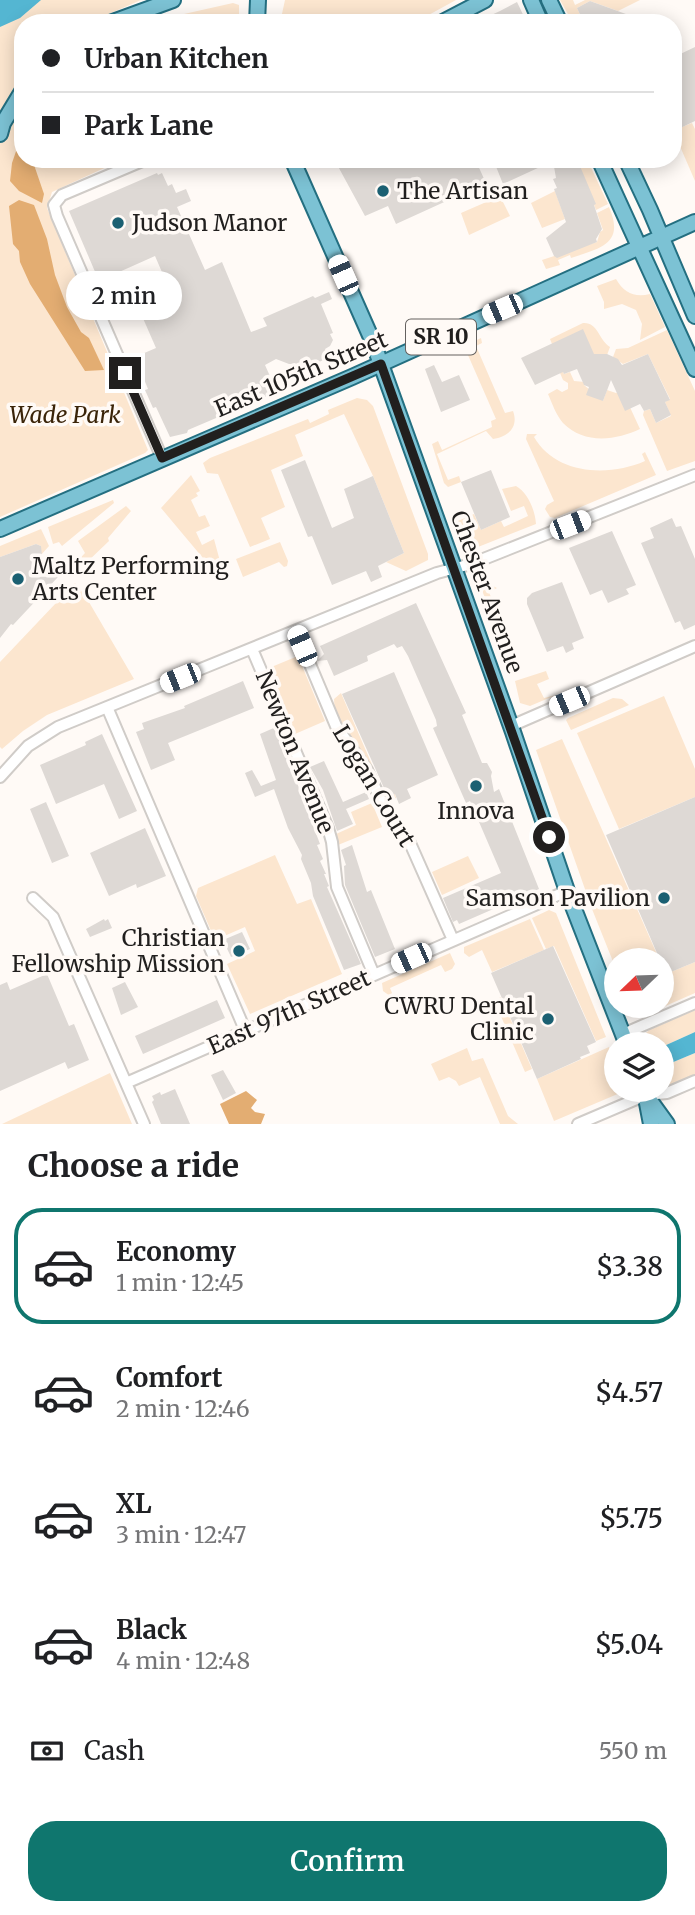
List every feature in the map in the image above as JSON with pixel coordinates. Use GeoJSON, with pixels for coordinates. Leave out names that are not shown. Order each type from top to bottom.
{"type":"FeatureCollection","features":[{"type":"Feature","properties":{"kind":"main road"},"geometry":{"type":"LineString","coordinates":[[135,14],[173,0]]}},
{"type":"Feature","properties":{"kind":"main road"},"geometry":{"type":"LineString","coordinates":[[458,14],[485,0]]}},
{"type":"Feature","properties":{"kind":"main road"},"geometry":{"type":"LineString","coordinates":[[0,134],[14,105]]}},
{"type":"Feature","properties":{"kind":"main road","name":"Chester Avenue"},"geometry":{"type":"LineString","coordinates":[[296,168],[381,364],[511,726],[567,891],[622,1032]]}},
{"type":"Feature","properties":{"kind":"main road"},"geometry":{"type":"LineString","coordinates":[[603,168],[695,369]]}},
{"type":"Feature","properties":{"kind":"main road"},"geometry":{"type":"LineString","coordinates":[[630,168],[695,316]]}},
{"type":"Feature","properties":{"kind":"main road","name":"East 105th Street"},"geometry":{"type":"LineString","coordinates":[[0,529],[381,364],[695,222]]}},
{"type":"Feature","properties":{"kind":"main road"},"geometry":{"type":"LineString","coordinates":[[647,1102],[651,1124]]}},
{"type":"Feature","properties":{"kind":"main road"},"geometry":{"type":"LineString","coordinates":[[651,1102],[667,1124]]}},
{"type":"Feature","properties":{"kind":"street"},"geometry":{"type":"LineString","coordinates":[[126,168],[62,195],[54,205],[162,458]]}},
{"type":"Feature","properties":{"kind":"street"},"geometry":{"type":"LineString","coordinates":[[0,777],[16,757],[39,737],[107,707],[437,573],[615,508],[695,475]]}},
{"type":"Feature","properties":{"kind":"street","name":"Logan Court"},"geometry":{"type":"LineString","coordinates":[[296,631],[336,726],[367,770],[386,811],[410,843],[453,940]]}},
{"type":"Feature","properties":{"kind":"street"},"geometry":{"type":"LineString","coordinates":[[511,726],[695,646]]}},
{"type":"Feature","properties":{"kind":"street","name":"Newton Avenue"},"geometry":{"type":"LineString","coordinates":[[252,649],[328,828],[337,887],[374,975]]}},
{"type":"Feature","properties":{"kind":"street"},"geometry":{"type":"LineString","coordinates":[[107,707],[245,1030]]}},
{"type":"Feature","properties":{"kind":"street","name":"East 97th Street"},"geometry":{"type":"LineString","coordinates":[[126,1083],[567,891]]}},
{"type":"Feature","properties":{"kind":"street"},"geometry":{"type":"LineString","coordinates":[[33,898],[52,917],[144,1124]]}},
{"type":"Feature","properties":{"kind":"street"},"geometry":{"type":"LineString","coordinates":[[640,1032],[695,1003]]}},
{"type":"Feature","properties":{"kind":"street"},"geometry":{"type":"LineString","coordinates":[[674,1090],[695,1081]]}},
{"type":"Feature","properties":{"kind":"street"},"geometry":{"type":"LineString","coordinates":[[578,1124],[626,1102]]}},
{"type":"Feature","properties":{"kind":"green space","name":"Wade Park"},"geometry":{"type":"Polygon","coordinates":[[[0,0],[141,0],[109,14],[14,14],[14,168],[104,168],[52,192],[47,208],[148,450],[0,517],[0,0]]]}},
{"type":"Feature","properties":{"kind":"green space"},"geometry":{"type":"Polygon","coordinates":[[[285,0],[456,0],[430,14],[282,14],[285,0]]]}},
{"type":"Feature","properties":{"kind":"green space"},"geometry":{"type":"Polygon","coordinates":[[[560,0],[573,0],[575,5],[585,0],[640,0],[618,11],[590,1],[577,8],[580,14],[568,14],[560,0]]]}},
{"type":"Feature","properties":{"kind":"green space"},"geometry":{"type":"Polygon","coordinates":[[[233,3],[239,5],[239,14],[184,14],[233,3]]]}},
{"type":"Feature","properties":{"kind":"green space"},"geometry":{"type":"Polygon","coordinates":[[[692,123],[695,129],[695,181],[682,151],[682,127],[692,123]]]}},
{"type":"Feature","properties":{"kind":"green space"},"geometry":{"type":"Polygon","coordinates":[[[580,168],[591,168],[608,204],[596,210],[580,168]]]}},
{"type":"Feature","properties":{"kind":"green space"},"geometry":{"type":"Polygon","coordinates":[[[555,191],[565,219],[542,228],[531,203],[555,191]]]}},
{"type":"Feature","properties":{"kind":"green space"},"geometry":{"type":"Polygon","coordinates":[[[500,196],[510,216],[469,235],[461,213],[500,196]]]}},
{"type":"Feature","properties":{"kind":"green space"},"geometry":{"type":"Polygon","coordinates":[[[609,207],[614,229],[607,243],[592,251],[558,260],[560,265],[546,269],[542,260],[597,242],[603,230],[597,213],[609,207]]]}},
{"type":"Feature","properties":{"kind":"green space"},"geometry":{"type":"Polygon","coordinates":[[[616,279],[630,293],[650,294],[665,327],[640,340],[642,324],[636,310],[622,304],[604,309],[597,286],[616,279]]]}},
{"type":"Feature","properties":{"kind":"green space"},"geometry":{"type":"Polygon","coordinates":[[[583,323],[592,325],[610,347],[607,355],[552,344],[550,339],[583,323]]]}},
{"type":"Feature","properties":{"kind":"green space"},"geometry":{"type":"Polygon","coordinates":[[[667,330],[695,391],[695,461],[667,471],[643,415],[644,411],[650,409],[656,423],[671,416],[665,402],[670,399],[648,354],[623,364],[613,357],[616,349],[628,348],[667,330]]]}},
{"type":"Feature","properties":{"kind":"green space"},"geometry":{"type":"Polygon","coordinates":[[[481,338],[482,343],[476,346],[505,413],[513,411],[515,422],[511,430],[503,436],[493,439],[486,431],[437,454],[448,480],[459,476],[461,482],[448,487],[444,483],[432,444],[438,441],[442,450],[492,427],[491,421],[496,419],[464,346],[481,338]]]}},
{"type":"Feature","properties":{"kind":"green space"},"geometry":{"type":"Polygon","coordinates":[[[562,370],[564,374],[570,372],[574,381],[585,382],[584,385],[603,401],[607,390],[616,393],[622,390],[640,429],[611,438],[581,435],[571,430],[561,420],[548,394],[557,389],[562,392],[568,389],[568,383],[560,373],[562,370]]]}},
{"type":"Feature","properties":{"kind":"green space"},"geometry":{"type":"Polygon","coordinates":[[[357,398],[367,400],[373,406],[428,560],[406,571],[386,562],[404,553],[344,414],[295,435],[303,456],[271,470],[285,507],[261,518],[270,539],[250,547],[218,474],[207,473],[203,463],[308,419],[310,423],[329,414],[328,410],[357,398]]]}},
{"type":"Feature","properties":{"kind":"green space"},"geometry":{"type":"Polygon","coordinates":[[[527,434],[537,434],[534,437],[544,450],[556,459],[569,466],[584,469],[631,466],[645,461],[642,454],[645,452],[656,475],[555,518],[550,517],[545,509],[554,501],[526,439],[527,434]]]}},
{"type":"Feature","properties":{"kind":"green space"},"geometry":{"type":"Polygon","coordinates":[[[191,475],[200,491],[196,493],[198,496],[191,500],[199,517],[205,515],[210,526],[196,532],[202,545],[214,539],[225,580],[223,582],[161,508],[191,475]]]}},
{"type":"Feature","properties":{"kind":"green space"},"geometry":{"type":"Polygon","coordinates":[[[516,486],[530,502],[536,524],[468,551],[458,521],[474,514],[481,530],[501,521],[504,527],[528,516],[524,506],[511,511],[502,489],[516,486]]]}},
{"type":"Feature","properties":{"kind":"green space"},"geometry":{"type":"Polygon","coordinates":[[[113,500],[114,503],[62,546],[59,542],[53,544],[48,527],[113,500]]]}},
{"type":"Feature","properties":{"kind":"green space"},"geometry":{"type":"Polygon","coordinates":[[[126,506],[131,511],[108,538],[109,541],[75,570],[72,567],[85,553],[78,541],[126,506]]]}},
{"type":"Feature","properties":{"kind":"green space"},"geometry":{"type":"Polygon","coordinates":[[[41,529],[49,546],[41,555],[41,546],[36,544],[0,557],[0,546],[41,529]]]}},
{"type":"Feature","properties":{"kind":"green space"},"geometry":{"type":"Polygon","coordinates":[[[280,542],[288,561],[287,566],[284,567],[279,562],[243,577],[236,559],[280,542]]]}},
{"type":"Feature","properties":{"kind":"green space"},"geometry":{"type":"Polygon","coordinates":[[[479,582],[497,588],[489,592],[514,659],[508,661],[479,582]]]}},
{"type":"Feature","properties":{"kind":"green space"},"geometry":{"type":"Polygon","coordinates":[[[75,583],[134,679],[47,715],[2,749],[0,662],[75,583]]]}},
{"type":"Feature","properties":{"kind":"green space"},"geometry":{"type":"Polygon","coordinates":[[[298,656],[325,721],[295,734],[269,668],[298,656]]]}},
{"type":"Feature","properties":{"kind":"green space"},"geometry":{"type":"Polygon","coordinates":[[[546,671],[549,679],[537,684],[544,698],[556,695],[530,706],[520,703],[515,681],[546,671]]]}},
{"type":"Feature","properties":{"kind":"green space"},"geometry":{"type":"Polygon","coordinates":[[[341,693],[386,797],[395,794],[396,798],[388,802],[389,806],[368,761],[346,732],[338,716],[334,699],[341,693]]]}},
{"type":"Feature","properties":{"kind":"green space"},"geometry":{"type":"Polygon","coordinates":[[[664,696],[695,769],[695,797],[619,829],[577,733],[664,696]]]}},
{"type":"Feature","properties":{"kind":"green space"},"geometry":{"type":"Polygon","coordinates":[[[613,698],[622,699],[629,705],[571,730],[566,720],[568,718],[613,698]]]}},
{"type":"Feature","properties":{"kind":"green space"},"geometry":{"type":"Polygon","coordinates":[[[562,739],[654,948],[608,948],[536,750],[562,739]]]}},
{"type":"Feature","properties":{"kind":"green space"},"geometry":{"type":"Polygon","coordinates":[[[372,803],[382,827],[338,845],[336,834],[356,825],[351,812],[372,803]]]}},
{"type":"Feature","properties":{"kind":"green space"},"geometry":{"type":"Polygon","coordinates":[[[275,855],[297,904],[311,899],[342,974],[250,1014],[227,964],[255,951],[245,927],[215,940],[196,896],[198,888],[275,855]]]}},
{"type":"Feature","properties":{"kind":"green space"},"geometry":{"type":"Polygon","coordinates":[[[468,856],[479,878],[442,895],[432,872],[468,856]]]}},
{"type":"Feature","properties":{"kind":"green space"},"geometry":{"type":"Polygon","coordinates":[[[549,910],[556,913],[604,1038],[596,1041],[554,946],[546,949],[532,918],[549,910]]]}},
{"type":"Feature","properties":{"kind":"green space"},"geometry":{"type":"Polygon","coordinates":[[[530,919],[544,950],[492,972],[482,950],[469,957],[464,953],[464,947],[530,919]]]}},
{"type":"Feature","properties":{"kind":"green space"},"geometry":{"type":"Polygon","coordinates":[[[450,953],[455,964],[452,969],[445,972],[441,965],[390,988],[390,996],[383,991],[382,983],[450,953]]]}},
{"type":"Feature","properties":{"kind":"green space"},"geometry":{"type":"Polygon","coordinates":[[[695,962],[695,993],[674,1002],[674,971],[695,962]]]}},
{"type":"Feature","properties":{"kind":"green space"},"geometry":{"type":"Polygon","coordinates":[[[501,997],[532,1069],[525,1072],[494,1000],[501,997]]]}},
{"type":"Feature","properties":{"kind":"green space"},"geometry":{"type":"Polygon","coordinates":[[[695,1010],[695,1032],[674,1041],[674,1032],[647,1032],[695,1010]]]}},
{"type":"Feature","properties":{"kind":"green space"},"geometry":{"type":"Polygon","coordinates":[[[467,1048],[472,1061],[483,1058],[508,1116],[518,1124],[500,1124],[480,1077],[459,1086],[449,1077],[439,1081],[431,1064],[467,1048]]]}},
{"type":"Feature","properties":{"kind":"green space"},"geometry":{"type":"Polygon","coordinates":[[[604,1049],[604,1100],[554,1121],[537,1079],[604,1049]]]}},
{"type":"Feature","properties":{"kind":"green space"},"geometry":{"type":"Polygon","coordinates":[[[695,1053],[695,1075],[674,1083],[674,1062],[695,1053]]]}},
{"type":"Feature","properties":{"kind":"green space"},"geometry":{"type":"Polygon","coordinates":[[[110,1073],[132,1124],[2,1124],[110,1073]]]}},
{"type":"Feature","properties":{"kind":"shaded area"},"geometry":{"type":"Polygon","coordinates":[[[14,157],[14,168],[35,168],[44,194],[42,203],[19,191],[10,181],[14,157]]]}},
{"type":"Feature","properties":{"kind":"shaded area"},"geometry":{"type":"Polygon","coordinates":[[[19,200],[34,205],[67,307],[81,332],[89,338],[104,370],[85,371],[30,284],[20,262],[19,251],[13,244],[9,206],[19,200]]]}},
{"type":"Feature","properties":{"kind":"shaded area"},"geometry":{"type":"Polygon","coordinates":[[[246,1091],[257,1100],[251,1108],[255,1112],[265,1114],[261,1124],[229,1124],[220,1104],[246,1091]]]}},
{"type":"Feature","properties":{"kind":"water"},"geometry":{"type":"Polygon","coordinates":[[[0,0],[41,0],[25,14],[14,14],[14,21],[0,27],[0,0]]]}},
{"type":"Feature","properties":{"kind":"water"},"geometry":{"type":"Polygon","coordinates":[[[695,1032],[695,1053],[674,1062],[674,1041],[695,1032]]]}},
{"type":"Feature","properties":{"kind":"building"},"geometry":{"type":"Polygon","coordinates":[[[590,1],[626,14],[580,14],[577,8],[590,1]]]}},
{"type":"Feature","properties":{"kind":"building"},"geometry":{"type":"Polygon","coordinates":[[[517,2],[523,14],[494,14],[517,2]]]}},
{"type":"Feature","properties":{"kind":"building"},"geometry":{"type":"Polygon","coordinates":[[[695,47],[695,121],[682,127],[682,53],[695,47]]]}},
{"type":"Feature","properties":{"kind":"building"},"geometry":{"type":"Polygon","coordinates":[[[339,168],[479,168],[486,183],[396,224],[388,206],[365,216],[339,168]]]}},
{"type":"Feature","properties":{"kind":"building"},"geometry":{"type":"Polygon","coordinates":[[[497,168],[538,168],[503,184],[497,168]]]}},
{"type":"Feature","properties":{"kind":"building"},"geometry":{"type":"Polygon","coordinates":[[[554,168],[581,168],[596,204],[594,205],[602,229],[597,242],[557,258],[546,238],[566,222],[554,189],[557,188],[553,179],[556,178],[554,168]]]}},
{"type":"Feature","properties":{"kind":"building"},"geometry":{"type":"Polygon","coordinates":[[[162,173],[168,186],[172,184],[176,193],[186,189],[191,201],[177,207],[205,270],[222,262],[251,332],[267,326],[263,318],[313,296],[315,298],[329,292],[332,299],[321,304],[333,333],[330,334],[333,340],[330,346],[325,349],[326,359],[302,369],[299,364],[289,364],[276,359],[265,365],[277,392],[188,430],[187,433],[170,437],[145,390],[148,389],[135,357],[156,348],[135,300],[168,286],[155,256],[99,281],[69,211],[162,173]]]}},
{"type":"Feature","properties":{"kind":"building"},"geometry":{"type":"Polygon","coordinates":[[[583,329],[594,354],[607,354],[618,359],[622,365],[648,354],[670,400],[665,402],[671,415],[656,423],[650,409],[644,411],[640,404],[625,411],[611,380],[603,401],[586,395],[589,387],[584,385],[577,369],[564,374],[563,372],[535,385],[521,358],[583,329]]]}},
{"type":"Feature","properties":{"kind":"building"},"geometry":{"type":"Polygon","coordinates":[[[434,365],[442,382],[459,375],[470,400],[441,412],[425,369],[434,365]]]}},
{"type":"Feature","properties":{"kind":"building"},"geometry":{"type":"Polygon","coordinates":[[[305,460],[332,528],[354,518],[344,489],[373,476],[404,553],[378,566],[382,577],[371,582],[366,571],[332,585],[312,536],[308,537],[281,470],[305,460]]]}},
{"type":"Feature","properties":{"kind":"building"},"geometry":{"type":"Polygon","coordinates":[[[491,470],[510,517],[481,530],[461,482],[491,470]]]}},
{"type":"Feature","properties":{"kind":"building"},"geometry":{"type":"Polygon","coordinates":[[[672,518],[676,527],[681,526],[695,559],[695,625],[684,630],[680,621],[675,623],[641,543],[654,538],[650,528],[672,518]]]}},
{"type":"Feature","properties":{"kind":"building"},"geometry":{"type":"Polygon","coordinates":[[[612,531],[636,585],[626,589],[629,594],[608,603],[602,590],[590,595],[569,548],[612,531]]]}},
{"type":"Feature","properties":{"kind":"building"},"geometry":{"type":"Polygon","coordinates":[[[36,544],[41,546],[42,556],[52,570],[57,572],[58,577],[0,638],[0,557],[36,544]]]}},
{"type":"Feature","properties":{"kind":"building"},"geometry":{"type":"Polygon","coordinates":[[[562,582],[584,638],[572,643],[574,649],[566,653],[563,646],[547,652],[527,598],[532,593],[562,582]]]}},
{"type":"Feature","properties":{"kind":"building","name":"Innova"},"geometry":{"type":"Polygon","coordinates":[[[416,603],[466,713],[462,715],[482,763],[487,763],[492,772],[494,792],[499,789],[539,889],[459,924],[457,920],[453,922],[443,898],[501,873],[470,801],[466,803],[433,728],[437,726],[436,720],[408,656],[402,646],[397,648],[394,644],[367,656],[368,661],[334,676],[327,660],[317,661],[324,654],[320,646],[416,603]]]}},
{"type":"Feature","properties":{"kind":"building"},"geometry":{"type":"Polygon","coordinates":[[[394,672],[438,775],[407,789],[411,798],[399,804],[395,794],[388,797],[342,694],[394,672]]]}},
{"type":"Feature","properties":{"kind":"building"},"geometry":{"type":"Polygon","coordinates":[[[243,681],[254,708],[168,743],[175,760],[151,770],[136,732],[144,729],[142,723],[185,708],[184,706],[243,681]]]}},
{"type":"Feature","properties":{"kind":"building"},"geometry":{"type":"Polygon","coordinates":[[[276,727],[320,844],[317,845],[323,859],[320,861],[326,874],[327,887],[361,964],[344,970],[313,896],[302,855],[288,828],[274,789],[255,797],[245,773],[252,770],[261,786],[276,780],[260,734],[276,727]]]}},
{"type":"Feature","properties":{"kind":"building"},"geometry":{"type":"Polygon","coordinates":[[[102,734],[137,811],[119,819],[104,784],[56,804],[40,765],[86,745],[85,742],[102,734]]]}},
{"type":"Feature","properties":{"kind":"building"},"geometry":{"type":"Polygon","coordinates":[[[324,761],[343,802],[366,792],[369,799],[346,809],[353,824],[337,831],[323,790],[310,767],[324,761]]]}},
{"type":"Feature","properties":{"kind":"building","name":"Samson Pavilion"},"geometry":{"type":"Polygon","coordinates":[[[695,797],[695,962],[674,971],[674,948],[655,948],[606,835],[695,797]]]}},
{"type":"Feature","properties":{"kind":"building"},"geometry":{"type":"Polygon","coordinates":[[[46,802],[69,856],[52,863],[30,809],[46,802]]]}},
{"type":"Feature","properties":{"kind":"building"},"geometry":{"type":"Polygon","coordinates":[[[145,828],[166,876],[137,888],[136,884],[109,896],[90,853],[145,828]]]}},
{"type":"Feature","properties":{"kind":"building"},"geometry":{"type":"Polygon","coordinates":[[[352,845],[367,892],[371,890],[395,949],[375,957],[345,885],[346,865],[341,850],[352,845]]]}},
{"type":"Feature","properties":{"kind":"building"},"geometry":{"type":"Polygon","coordinates":[[[108,919],[112,928],[90,937],[86,929],[108,919]]]}},
{"type":"Feature","properties":{"kind":"building"},"geometry":{"type":"Polygon","coordinates":[[[242,932],[250,949],[231,957],[223,940],[242,932]]]}},
{"type":"Feature","properties":{"kind":"building","name":"CWRU Dental Clinic"},"geometry":{"type":"Polygon","coordinates":[[[553,946],[596,1042],[587,1046],[590,1053],[580,1057],[581,1059],[537,1079],[491,973],[553,946]]]}},
{"type":"Feature","properties":{"kind":"building"},"geometry":{"type":"Polygon","coordinates":[[[47,974],[69,1026],[74,1024],[89,1060],[68,1069],[65,1062],[0,1091],[0,985],[7,982],[10,990],[47,974]]]}},
{"type":"Feature","properties":{"kind":"building"},"geometry":{"type":"Polygon","coordinates":[[[125,982],[138,1007],[121,1015],[112,988],[125,982]]]}},
{"type":"Feature","properties":{"kind":"building"},"geometry":{"type":"Polygon","coordinates":[[[217,1000],[225,1018],[143,1054],[135,1036],[217,1000]]]}},
{"type":"Feature","properties":{"kind":"building"},"geometry":{"type":"Polygon","coordinates":[[[223,1070],[236,1093],[223,1100],[211,1075],[223,1070]]]}},
{"type":"Feature","properties":{"kind":"building"},"geometry":{"type":"Polygon","coordinates":[[[175,1089],[190,1124],[161,1124],[152,1096],[175,1089]]]}},
{"type":"Feature","properties":{"kind":"place","name":"The Artisan"},"geometry":{"type":"Point","coordinates":[383,191]}},
{"type":"Feature","properties":{"kind":"place","name":"Judson Manor"},"geometry":{"type":"Point","coordinates":[118,223]}},
{"type":"Feature","properties":{"kind":"place","name":"Maltz Performing Arts Center"},"geometry":{"type":"Point","coordinates":[18,579]}},
{"type":"Feature","properties":{"kind":"place","name":"Innova"},"geometry":{"type":"Point","coordinates":[476,786]}},
{"type":"Feature","properties":{"kind":"place","name":"Samson Pavilion"},"geometry":{"type":"Point","coordinates":[664,898]}},
{"type":"Feature","properties":{"kind":"place","name":"Christian Fellowship Mission"},"geometry":{"type":"Point","coordinates":[239,951]}},
{"type":"Feature","properties":{"kind":"place","name":"CWRU Dental Clinic"},"geometry":{"type":"Point","coordinates":[548,1019]}},
{"type":"Feature","properties":{"kind":"route"},"geometry":{"type":"LineString","coordinates":[[125,373],[162,458],[381,364],[549,837]]}}]}
